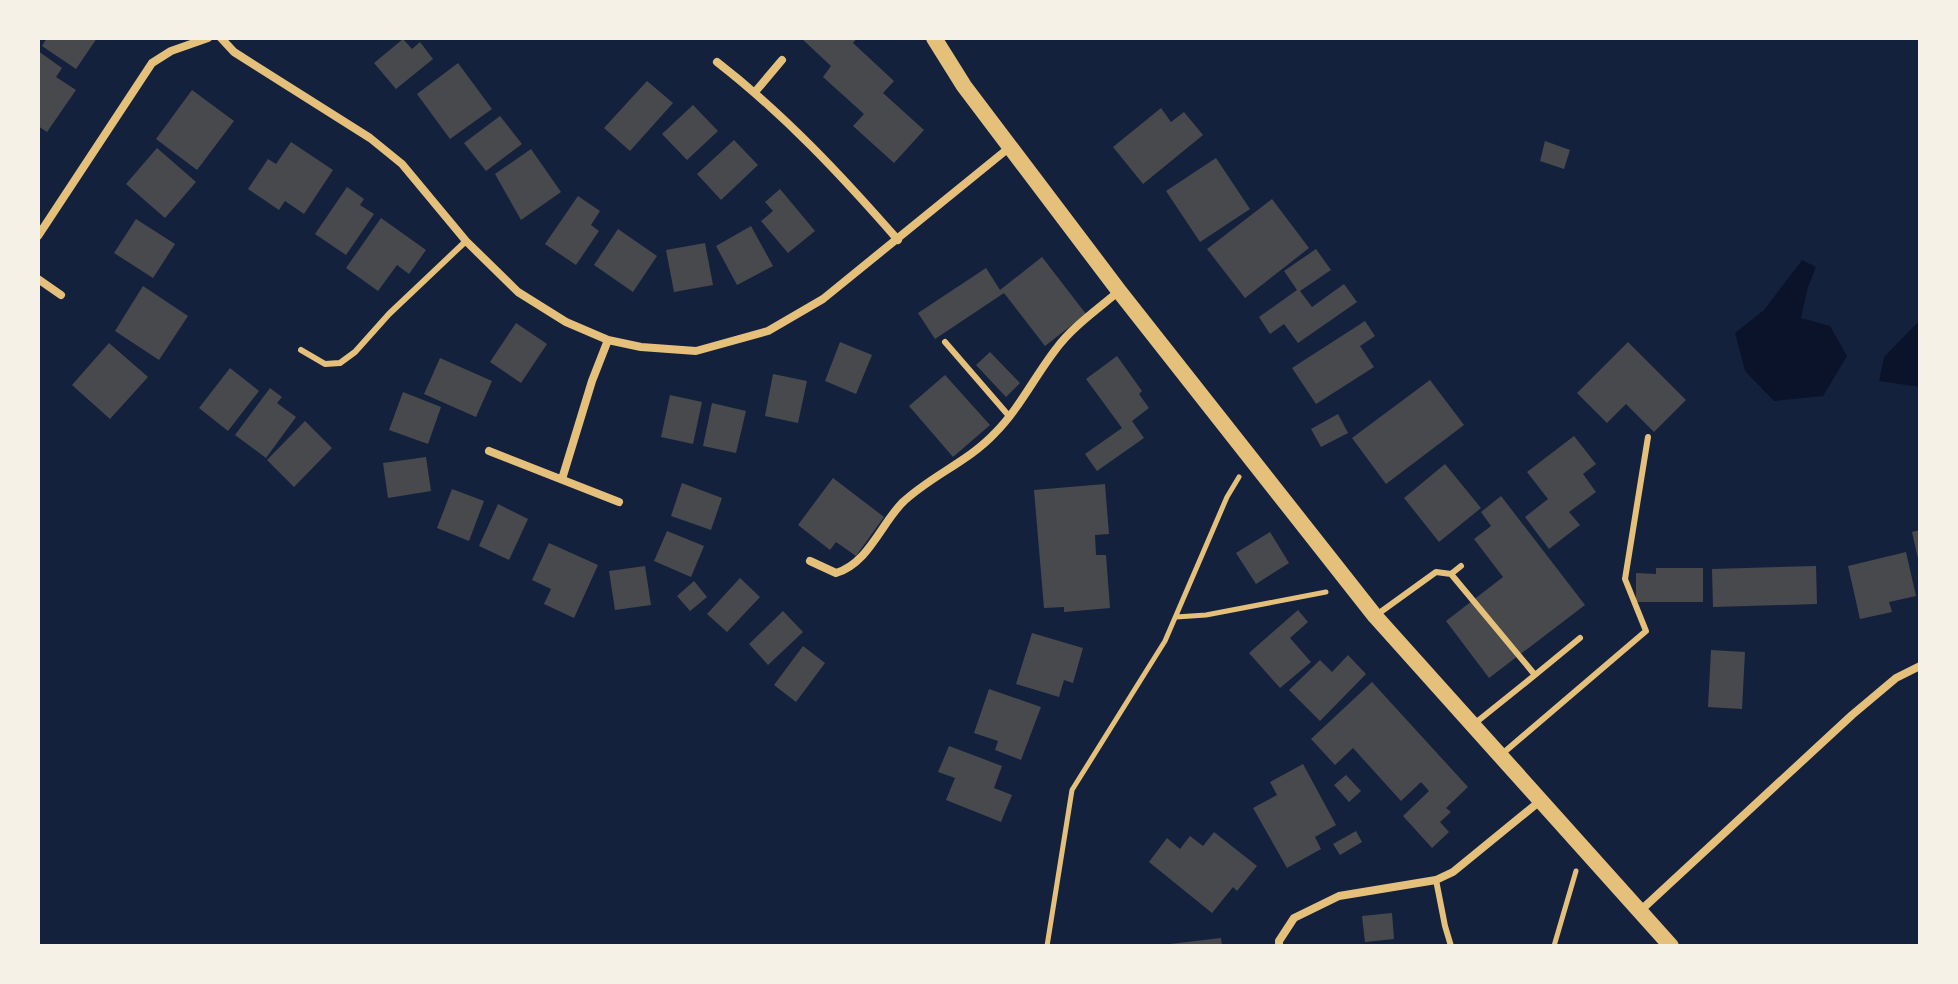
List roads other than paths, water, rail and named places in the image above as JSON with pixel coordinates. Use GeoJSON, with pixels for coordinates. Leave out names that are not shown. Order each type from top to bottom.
{"type":"FeatureCollection","features":[{"type":"Feature","properties":{"kind":"main road"},"geometry":{"type":"LineString","coordinates":[[934,38],[964,86],[1119,291],[1375,616],[1671,946]]}},
{"type":"Feature","properties":{"kind":"street"},"geometry":{"type":"LineString","coordinates":[[38,236],[152,63],[171,51],[208,38]]}},
{"type":"Feature","properties":{"kind":"street"},"geometry":{"type":"LineString","coordinates":[[221,38],[234,52],[370,138],[402,164],[466,241],[518,292],[566,322],[608,340],[641,347],[696,351],[768,331],[823,299],[1010,147]]}},
{"type":"Feature","properties":{"kind":"street"},"geometry":{"type":"LineString","coordinates":[[755,92],[782,60]]}},
{"type":"Feature","properties":{"kind":"street"},"geometry":{"type":"LineString","coordinates":[[717,62],[755,92],[813,148],[898,240]]}},
{"type":"Feature","properties":{"kind":"street"},"geometry":{"type":"LineString","coordinates":[[38,279],[61,295]]}},
{"type":"Feature","properties":{"kind":"street"},"geometry":{"type":"LineString","coordinates":[[810,561],[836,573],[849,569],[861,559],[903,502],[982,446],[1009,416],[1058,345],[1119,291]]}},
{"type":"Feature","properties":{"kind":"street"},"geometry":{"type":"LineString","coordinates":[[562,479],[608,340]]}},
{"type":"Feature","properties":{"kind":"street"},"geometry":{"type":"LineString","coordinates":[[489,451],[619,502]]}},
{"type":"Feature","properties":{"kind":"street"},"geometry":{"type":"LineString","coordinates":[[1640,911],[1852,715],[1896,678],[1920,666]]}},
{"type":"Feature","properties":{"kind":"street"},"geometry":{"type":"LineString","coordinates":[[1279,946],[1294,918],[1339,896],[1436,880],[1453,872],[1540,801]]}},
{"type":"Feature","properties":{"kind":"lane"},"geometry":{"type":"LineString","coordinates":[[301,350],[325,364],[340,363],[355,352],[389,314],[466,241]]}},
{"type":"Feature","properties":{"kind":"lane"},"geometry":{"type":"LineString","coordinates":[[945,342],[1009,416]]}},
{"type":"Feature","properties":{"kind":"lane"},"geometry":{"type":"LineString","coordinates":[[1499,757],[1646,631],[1625,579],[1648,437]]}},
{"type":"Feature","properties":{"kind":"lane"},"geometry":{"type":"LineString","coordinates":[[1451,574],[1461,566]]}},
{"type":"Feature","properties":{"kind":"lane"},"geometry":{"type":"LineString","coordinates":[[1375,616],[1436,572],[1451,574],[1535,675]]}},
{"type":"Feature","properties":{"kind":"lane"},"geometry":{"type":"LineString","coordinates":[[1472,725],[1580,638]]}},
{"type":"Feature","properties":{"kind":"lane"},"geometry":{"type":"LineString","coordinates":[[1436,880],[1451,946]]}},
{"type":"Feature","properties":{"kind":"water"},"geometry":{"type":"Polygon","coordinates":[[[1802,260],[1816,267],[1801,318],[1830,326],[1847,356],[1823,396],[1774,401],[1745,371],[1735,333],[1764,310],[1802,260]]]}},
{"type":"Feature","properties":{"kind":"water"},"geometry":{"type":"Polygon","coordinates":[[[1920,320],[1920,387],[1879,381],[1884,357],[1920,320]]]}}]}
